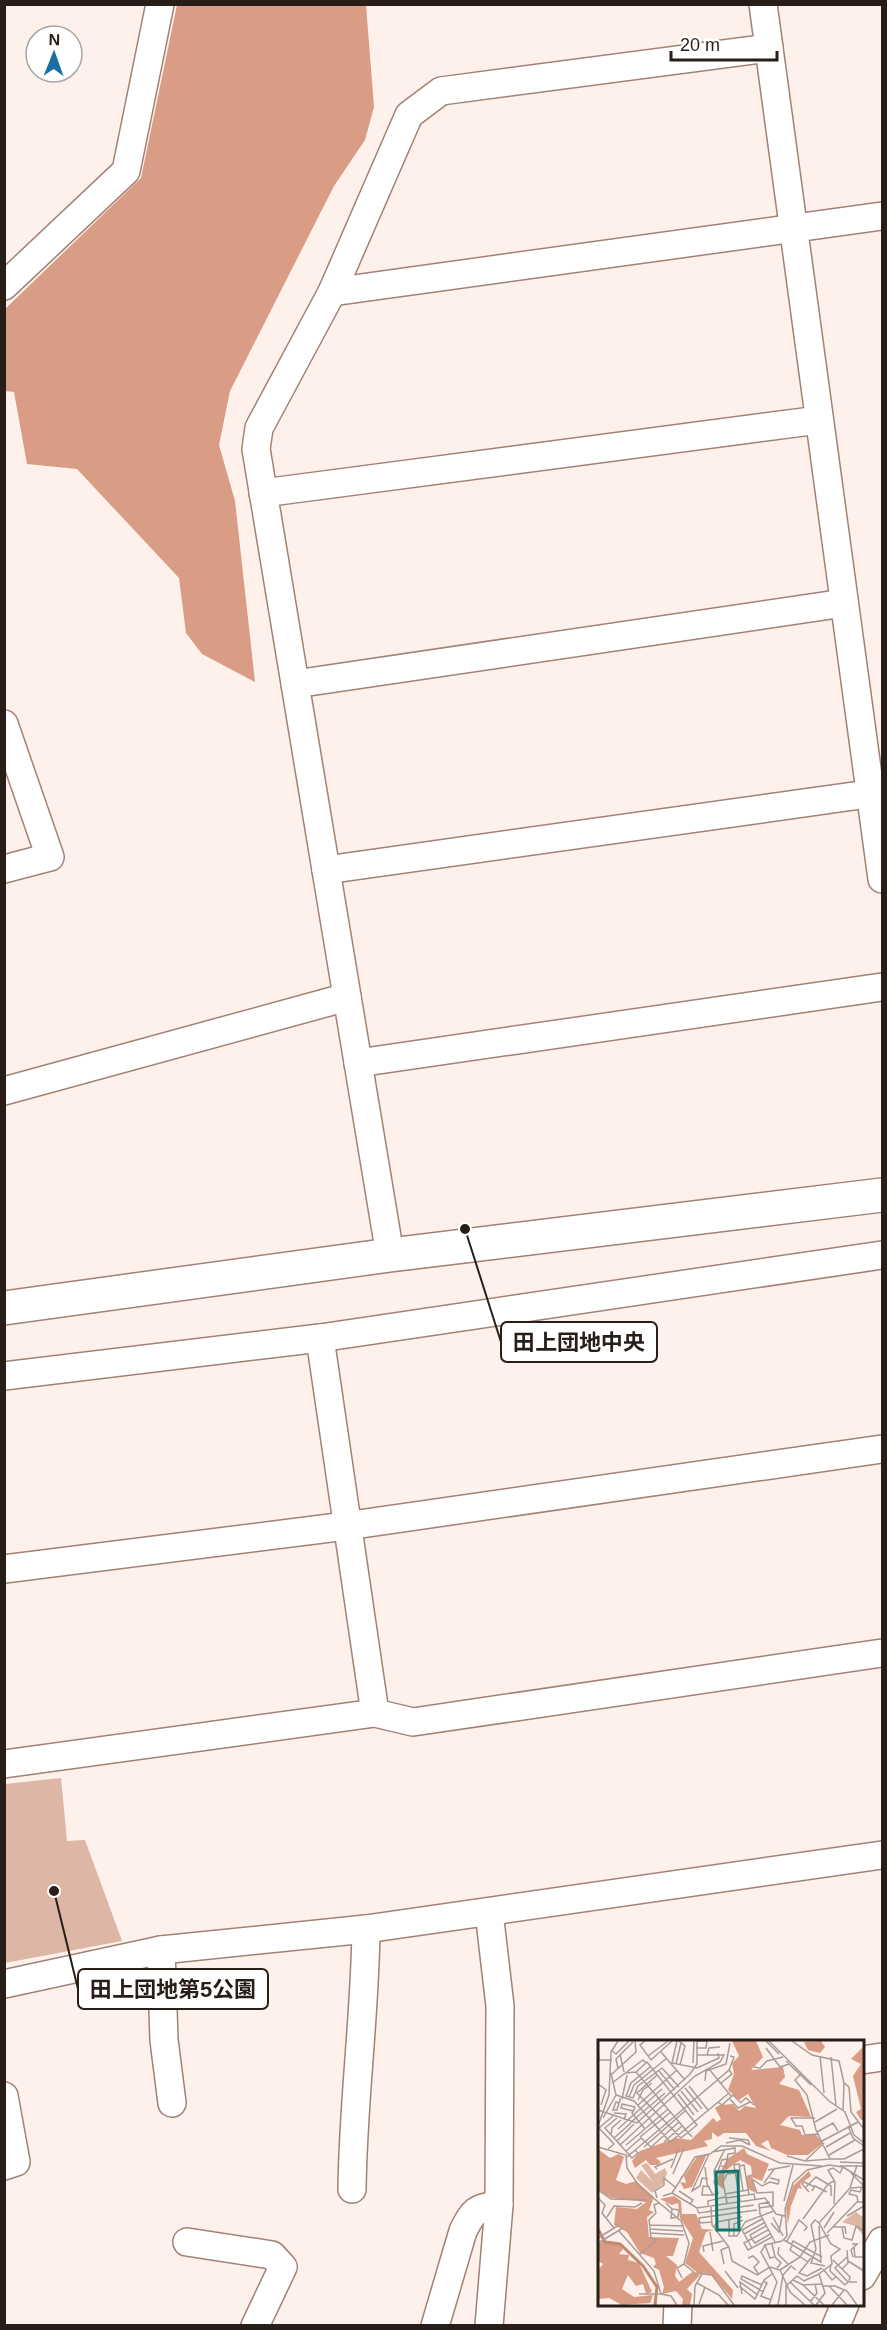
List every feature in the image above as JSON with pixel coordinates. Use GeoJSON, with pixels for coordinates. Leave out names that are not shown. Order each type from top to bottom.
{"type":"FeatureCollection","features":[{"type":"Feature","properties":{"kind":"street"},"geometry":{"type":"LineString","coordinates":[[4,286],[126,171],[160,4]]}},
{"type":"Feature","properties":{"kind":"street"},"geometry":{"type":"LineString","coordinates":[[763,4],[844,603],[877,793],[882,879]]}},
{"type":"Feature","properties":{"kind":"street"},"geometry":{"type":"LineString","coordinates":[[390,1255],[263,494],[256,449],[259,428],[332,292],[409,115],[441,91],[769,48]]}},
{"type":"Feature","properties":{"kind":"street"},"geometry":{"type":"LineString","coordinates":[[332,292],[882,216]]}},
{"type":"Feature","properties":{"kind":"street"},"geometry":{"type":"LineString","coordinates":[[263,494],[819,420]]}},
{"type":"Feature","properties":{"kind":"street"},"geometry":{"type":"LineString","coordinates":[[295,684],[844,603]]}},
{"type":"Feature","properties":{"kind":"street"},"geometry":{"type":"LineString","coordinates":[[4,723],[50,857],[4,869]]}},
{"type":"Feature","properties":{"kind":"street"},"geometry":{"type":"LineString","coordinates":[[326,870],[877,793]]}},
{"type":"Feature","properties":{"kind":"street"},"geometry":{"type":"LineString","coordinates":[[358,1063],[882,987]]}},
{"type":"Feature","properties":{"kind":"street"},"geometry":{"type":"LineString","coordinates":[[4,1091],[347,997]]}},
{"type":"Feature","properties":{"kind":"street"},"geometry":{"type":"LineString","coordinates":[[4,1308],[390,1255],[882,1195]]}},
{"type":"Feature","properties":{"kind":"street"},"geometry":{"type":"LineString","coordinates":[[4,1376],[320,1338],[882,1255]]}},
{"type":"Feature","properties":{"kind":"street"},"geometry":{"type":"LineString","coordinates":[[320,1338],[375,1713]]}},
{"type":"Feature","properties":{"kind":"street"},"geometry":{"type":"LineString","coordinates":[[4,1569],[346,1526],[882,1449]]}},
{"type":"Feature","properties":{"kind":"street"},"geometry":{"type":"LineString","coordinates":[[4,1764],[375,1713],[413,1722],[882,1653]]}},
{"type":"Feature","properties":{"kind":"street"},"geometry":{"type":"LineString","coordinates":[[4,1984],[161,1950],[366,1929],[882,1855]]}},
{"type":"Feature","properties":{"kind":"street"},"geometry":{"type":"LineString","coordinates":[[489,1912],[500,2006],[499,2205],[489,2325]]}},
{"type":"Feature","properties":{"kind":"street"},"geometry":{"type":"LineString","coordinates":[[352,2189],[352,2137],[366,1986],[366,1929]]}},
{"type":"Feature","properties":{"kind":"street"},"geometry":{"type":"LineString","coordinates":[[161,1950],[164,2040],[172,2103]]}},
{"type":"Feature","properties":{"kind":"street"},"geometry":{"type":"LineString","coordinates":[[863,2060],[882,2056]]}},
{"type":"Feature","properties":{"kind":"street"},"geometry":{"type":"LineString","coordinates":[[4,2096],[16,2162],[4,2166]]}},
{"type":"Feature","properties":{"kind":"street"},"geometry":{"type":"LineString","coordinates":[[435,2325],[463,2231],[471,2216],[481,2206],[499,2205]]}},
{"type":"Feature","properties":{"kind":"street"},"geometry":{"type":"LineString","coordinates":[[863,2273],[882,2241]]}},
{"type":"Feature","properties":{"kind":"street"},"geometry":{"type":"LineString","coordinates":[[187,2242],[272,2255],[283,2267],[255,2325]]}},
{"type":"Feature","properties":{"kind":"street"},"geometry":{"type":"LineString","coordinates":[[677,2325],[678,2306]]}},
{"type":"Feature","properties":{"kind":"street"},"geometry":{"type":"LineString","coordinates":[[836,2325],[844,2306]]}},
{"type":"Feature","properties":{"kind":"shaded area"},"geometry":{"type":"Polygon","coordinates":[[[177,5],[366,5],[374,107],[365,140],[334,186],[230,391],[219,445],[235,501],[255,682],[202,654],[186,633],[179,578],[77,469],[27,464],[14,392],[5,391],[5,309],[141,178],[177,5]]]}},
{"type":"Feature","properties":{"kind":"shaded area"},"geometry":{"type":"Polygon","coordinates":[[[61,1778],[67,1841],[85,1840],[122,1941],[5,1963],[5,1784],[61,1778]]]}},
{"type":"Feature","properties":{"kind":"place","name":"田上団地中央"},"geometry":{"type":"Point","coordinates":[465,1229]}},
{"type":"Feature","properties":{"kind":"place","name":"田上団地第5公園"},"geometry":{"type":"Point","coordinates":[54,1891]}}]}
